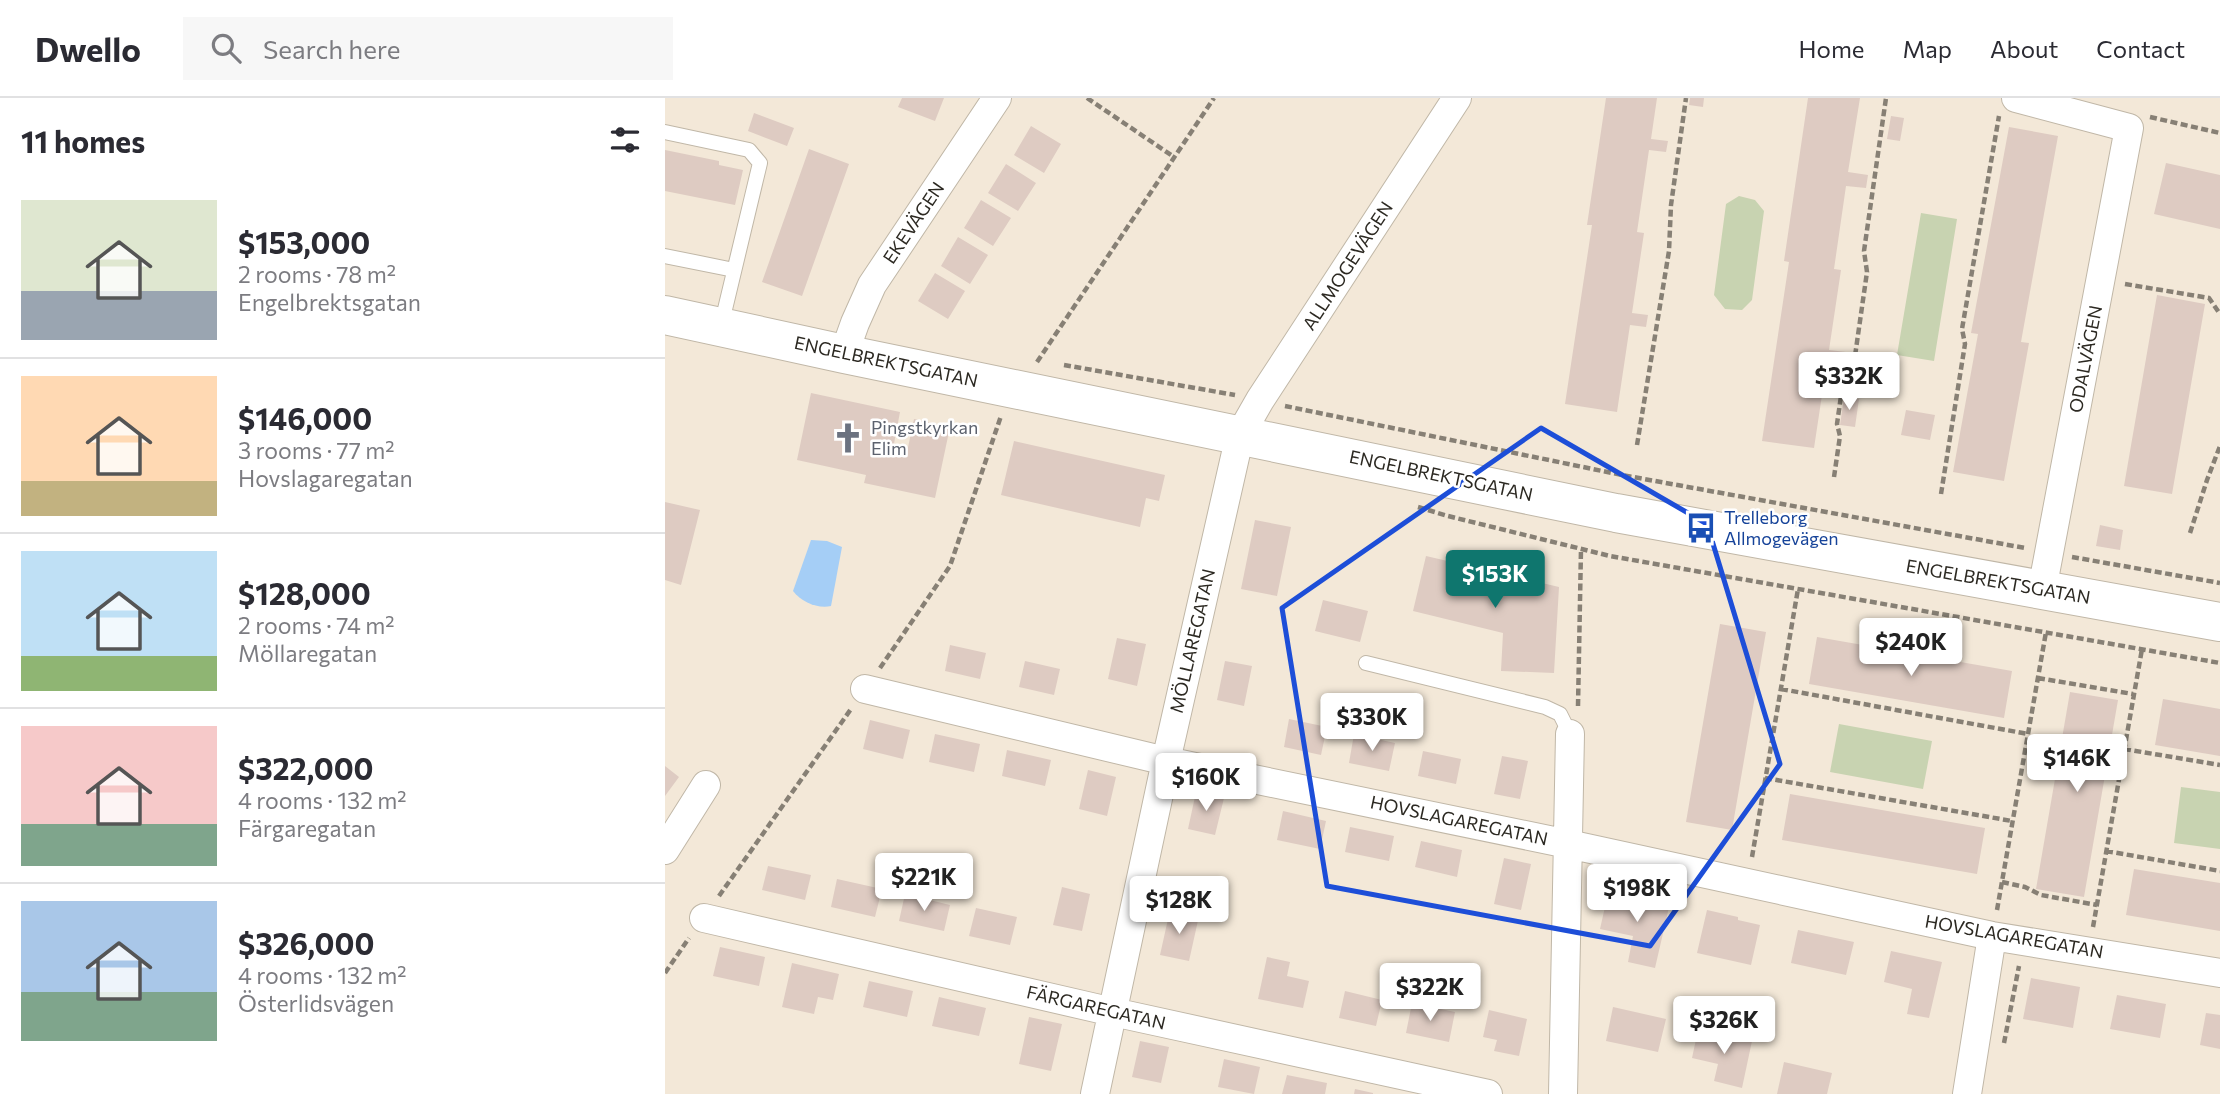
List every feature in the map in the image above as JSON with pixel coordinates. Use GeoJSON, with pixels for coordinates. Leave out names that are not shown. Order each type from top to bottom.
{"type":"FeatureCollection","features":[{"type":"Feature","properties":{"kind":"main road","name":"ENGELBREKTSGATAN"},"geometry":{"type":"LineString","coordinates":[[665,315],[1616,513],[2220,622]]}},
{"type":"Feature","properties":{"kind":"street","name":"EKEVÄGEN"},"geometry":{"type":"LineString","coordinates":[[843,354],[872,285],[997,98]]}},
{"type":"Feature","properties":{"kind":"street","name":"ALLMOGEVÄGEN"},"geometry":{"type":"LineString","coordinates":[[1240,435],[1260,400],[1457,98]]}},
{"type":"Feature","properties":{"kind":"street"},"geometry":{"type":"LineString","coordinates":[[2008,105],[2137,122]]}},
{"type":"Feature","properties":{"kind":"street","name":"ODALVÄGEN"},"geometry":{"type":"LineString","coordinates":[[2042,590],[2100,280],[2137,122]]}},
{"type":"Feature","properties":{"kind":"street","name":"MÖLLAREGATAN"},"geometry":{"type":"LineString","coordinates":[[1095,1094],[1166,761],[1240,435]]}},
{"type":"Feature","properties":{"kind":"street","name":"HOVSLAGAREGATAN"},"geometry":{"type":"LineString","coordinates":[[865,689],[1166,761],[1992,936],[2220,973]]}},
{"type":"Feature","properties":{"kind":"street"},"geometry":{"type":"LineString","coordinates":[[1563,1094],[1570,734]]}},
{"type":"Feature","properties":{"kind":"street"},"geometry":{"type":"LineString","coordinates":[[665,850],[706,785]]}},
{"type":"Feature","properties":{"kind":"street","name":"FÄRGAREGATAN"},"geometry":{"type":"LineString","coordinates":[[703,918],[1488,1094]]}},
{"type":"Feature","properties":{"kind":"street"},"geometry":{"type":"LineString","coordinates":[[1968,1094],[1992,936]]}},
{"type":"Feature","properties":{"kind":"lane"},"geometry":{"type":"LineString","coordinates":[[665,132],[749,150],[760,163],[720,327]]}},
{"type":"Feature","properties":{"kind":"lane"},"geometry":{"type":"LineString","coordinates":[[665,256],[734,270]]}},
{"type":"Feature","properties":{"kind":"lane"},"geometry":{"type":"LineString","coordinates":[[1366,663],[1545,707],[1560,714],[1570,734]]}},
{"type":"Feature","properties":{"kind":"path"},"geometry":{"type":"LineString","coordinates":[[1087,98],[1174,157]]}},
{"type":"Feature","properties":{"kind":"path"},"geometry":{"type":"LineString","coordinates":[[1048,364],[1036,363],[1214,98]]}},
{"type":"Feature","properties":{"kind":"path"},"geometry":{"type":"LineString","coordinates":[[1637,445],[1669,251],[1671,205],[1686,98]]}},
{"type":"Feature","properties":{"kind":"path"},"geometry":{"type":"LineString","coordinates":[[1834,477],[1840,436],[1837,424],[1843,382],[1854,363],[1867,272],[1864,251],[1886,98]]}},
{"type":"Feature","properties":{"kind":"path"},"geometry":{"type":"LineString","coordinates":[[1941,494],[1965,344],[1962,329],[2008,105]]}},
{"type":"Feature","properties":{"kind":"path"},"geometry":{"type":"LineString","coordinates":[[2137,122],[2220,133]]}},
{"type":"Feature","properties":{"kind":"path"},"geometry":{"type":"LineString","coordinates":[[2100,280],[2209,298],[2220,314]]}},
{"type":"Feature","properties":{"kind":"path"},"geometry":{"type":"LineString","coordinates":[[1059,365],[1260,400],[1622,475],[2220,583]]}},
{"type":"Feature","properties":{"kind":"path"},"geometry":{"type":"LineString","coordinates":[[2190,533],[2220,446]]}},
{"type":"Feature","properties":{"kind":"path"},"geometry":{"type":"LineString","coordinates":[[1570,734],[1578,720],[1581,549]]}},
{"type":"Feature","properties":{"kind":"path"},"geometry":{"type":"LineString","coordinates":[[1747,883],[1798,589]]}},
{"type":"Feature","properties":{"kind":"path"},"geometry":{"type":"LineString","coordinates":[[1992,936],[2046,632]]}},
{"type":"Feature","properties":{"kind":"path"},"geometry":{"type":"LineString","coordinates":[[2089,952],[2142,649]]}},
{"type":"Feature","properties":{"kind":"path"},"geometry":{"type":"LineString","coordinates":[[2038,678],[2134,694]]}},
{"type":"Feature","properties":{"kind":"path"},"geometry":{"type":"LineString","coordinates":[[1781,689],[2028,734]]}},
{"type":"Feature","properties":{"kind":"path"},"geometry":{"type":"LineString","coordinates":[[2124,749],[2220,765]]}},
{"type":"Feature","properties":{"kind":"path"},"geometry":{"type":"LineString","coordinates":[[1765,778],[2012,821]]}},
{"type":"Feature","properties":{"kind":"path"},"geometry":{"type":"LineString","coordinates":[[2106,851],[2220,871]]}},
{"type":"Feature","properties":{"kind":"path"},"geometry":{"type":"LineString","coordinates":[[2002,882],[2025,887],[2041,895],[2097,905]]}},
{"type":"Feature","properties":{"kind":"path"},"geometry":{"type":"LineString","coordinates":[[2002,1056],[2023,941]]}},
{"type":"Feature","properties":{"kind":"highlighted area"},"geometry":{"type":"Polygon","coordinates":[[[1541,428],[1707,524],[1780,764],[1650,946],[1327,886],[1282,608],[1541,428]]]}},
{"type":"Feature","properties":{"kind":"green space"},"geometry":{"type":"Polygon","coordinates":[[[1739,196],[1755,200],[1764,211],[1752,300],[1742,310],[1725,309],[1714,295],[1726,204],[1739,196]]]}},
{"type":"Feature","properties":{"kind":"green space"},"geometry":{"type":"Polygon","coordinates":[[[1921,213],[1957,219],[1934,361],[1897,355],[1921,213]]]}},
{"type":"Feature","properties":{"kind":"green space"},"geometry":{"type":"Polygon","coordinates":[[[1839,724],[1932,741],[1923,789],[1830,772],[1839,724]]]}},
{"type":"Feature","properties":{"kind":"green space"},"geometry":{"type":"Polygon","coordinates":[[[2181,787],[2220,792],[2220,849],[2174,843],[2181,787]]]}},
{"type":"Feature","properties":{"kind":"water"},"geometry":{"type":"Polygon","coordinates":[[[811,540],[827,541],[842,547],[831,606],[810,604],[793,591],[811,540]]]}},
{"type":"Feature","properties":{"kind":"building"},"geometry":{"type":"Polygon","coordinates":[[[902,98],[944,98],[935,121],[898,107],[902,98]]]}},
{"type":"Feature","properties":{"kind":"building"},"geometry":{"type":"Polygon","coordinates":[[[1606,98],[1657,98],[1651,139],[1668,141],[1666,152],[1649,150],[1637,232],[1644,233],[1632,313],[1648,315],[1646,327],[1630,325],[1617,412],[1565,404],[1592,225],[1587,225],[1606,98]]]}},
{"type":"Feature","properties":{"kind":"building"},"geometry":{"type":"Polygon","coordinates":[[[1690,98],[1704,98],[1703,107],[1689,105],[1690,98]]]}},
{"type":"Feature","properties":{"kind":"building"},"geometry":{"type":"Polygon","coordinates":[[[1808,98],[1860,98],[1848,172],[1868,175],[1866,188],[1846,186],[1834,269],[1841,270],[1829,350],[1846,352],[1844,364],[1827,362],[1814,448],[1762,441],[1789,262],[1784,261],[1808,98]]]}},
{"type":"Feature","properties":{"kind":"building"},"geometry":{"type":"Polygon","coordinates":[[[754,113],[794,128],[787,146],[748,131],[754,113]]]}},
{"type":"Feature","properties":{"kind":"building"},"geometry":{"type":"Polygon","coordinates":[[[1891,116],[1904,118],[1900,141],[1887,139],[1891,116]]]}},
{"type":"Feature","properties":{"kind":"building"},"geometry":{"type":"Polygon","coordinates":[[[1031,126],[1061,144],[1044,173],[1014,155],[1031,126]]]}},
{"type":"Feature","properties":{"kind":"building"},"geometry":{"type":"Polygon","coordinates":[[[2009,127],[2058,136],[2021,342],[2029,343],[2004,481],[1953,472],[1978,334],[1971,333],[2009,127]]]}},
{"type":"Feature","properties":{"kind":"building"},"geometry":{"type":"Polygon","coordinates":[[[809,149],[849,164],[802,296],[762,282],[809,149]]]}},
{"type":"Feature","properties":{"kind":"building"},"geometry":{"type":"Polygon","coordinates":[[[665,150],[719,161],[719,165],[743,170],[735,205],[665,191],[665,150]]]}},
{"type":"Feature","properties":{"kind":"building"},"geometry":{"type":"Polygon","coordinates":[[[2166,163],[2220,175],[2220,229],[2154,214],[2166,163]]]}},
{"type":"Feature","properties":{"kind":"building"},"geometry":{"type":"Polygon","coordinates":[[[1006,164],[1036,183],[1018,211],[988,193],[1006,164]]]}},
{"type":"Feature","properties":{"kind":"building"},"geometry":{"type":"Polygon","coordinates":[[[981,200],[1011,218],[993,246],[964,228],[981,200]]]}},
{"type":"Feature","properties":{"kind":"building"},"geometry":{"type":"Polygon","coordinates":[[[958,237],[988,255],[970,284],[941,266],[958,237]]]}},
{"type":"Feature","properties":{"kind":"building"},"geometry":{"type":"Polygon","coordinates":[[[935,273],[965,291],[948,319],[918,301],[935,273]]]}},
{"type":"Feature","properties":{"kind":"building"},"geometry":{"type":"Polygon","coordinates":[[[2157,295],[2205,304],[2172,494],[2124,486],[2157,295]]]}},
{"type":"Feature","properties":{"kind":"building","name":"Pingstkyrkan Elim"},"geometry":{"type":"Polygon","coordinates":[[[811,393],[900,412],[893,449],[907,452],[914,419],[950,427],[935,498],[864,483],[866,475],[797,460],[811,393]]]}},
{"type":"Feature","properties":{"kind":"building"},"geometry":{"type":"Polygon","coordinates":[[[1844,397],[1859,399],[1855,427],[1840,425],[1844,397]]]}},
{"type":"Feature","properties":{"kind":"building"},"geometry":{"type":"Polygon","coordinates":[[[1906,410],[1935,415],[1930,440],[1901,435],[1906,410]]]}},
{"type":"Feature","properties":{"kind":"building"},"geometry":{"type":"Polygon","coordinates":[[[1014,441],[1165,475],[1159,501],[1146,498],[1140,527],[1001,495],[1014,441]]]}},
{"type":"Feature","properties":{"kind":"building"},"geometry":{"type":"Polygon","coordinates":[[[665,502],[700,510],[681,585],[665,580],[665,502]]]}},
{"type":"Feature","properties":{"kind":"building"},"geometry":{"type":"Polygon","coordinates":[[[1255,520],[1291,527],[1277,596],[1241,589],[1255,520]]]}},
{"type":"Feature","properties":{"kind":"building"},"geometry":{"type":"Polygon","coordinates":[[[2100,525],[2123,530],[2120,550],[2096,546],[2100,525]]]}},
{"type":"Feature","properties":{"kind":"building"},"geometry":{"type":"Polygon","coordinates":[[[1426,556],[1559,587],[1554,673],[1501,671],[1503,633],[1413,611],[1426,556]]]}},
{"type":"Feature","properties":{"kind":"building"},"geometry":{"type":"Polygon","coordinates":[[[1323,600],[1368,611],[1360,642],[1315,631],[1323,600]]]}},
{"type":"Feature","properties":{"kind":"building"},"geometry":{"type":"Polygon","coordinates":[[[1720,624],[1766,632],[1732,830],[1686,822],[1720,624]]]}},
{"type":"Feature","properties":{"kind":"building"},"geometry":{"type":"Polygon","coordinates":[[[1817,637],[2012,671],[2004,718],[1809,684],[1817,637]]]}},
{"type":"Feature","properties":{"kind":"building"},"geometry":{"type":"Polygon","coordinates":[[[1117,638],[1146,644],[1137,686],[1108,679],[1117,638]]]}},
{"type":"Feature","properties":{"kind":"building"},"geometry":{"type":"Polygon","coordinates":[[[950,645],[986,653],[980,679],[945,671],[950,645]]]}},
{"type":"Feature","properties":{"kind":"building"},"geometry":{"type":"Polygon","coordinates":[[[1025,661],[1060,669],[1054,695],[1019,687],[1025,661]]]}},
{"type":"Feature","properties":{"kind":"building"},"geometry":{"type":"Polygon","coordinates":[[[1225,661],[1252,666],[1244,706],[1217,700],[1225,661]]]}},
{"type":"Feature","properties":{"kind":"building"},"geometry":{"type":"Polygon","coordinates":[[[2070,692],[2118,700],[2084,897],[2036,889],[2070,692]]]}},
{"type":"Feature","properties":{"kind":"building"},"geometry":{"type":"Polygon","coordinates":[[[2163,699],[2220,709],[2220,756],[2155,745],[2163,699]]]}},
{"type":"Feature","properties":{"kind":"building"},"geometry":{"type":"Polygon","coordinates":[[[1289,719],[1327,727],[1321,755],[1284,747],[1289,719]]]}},
{"type":"Feature","properties":{"kind":"building"},"geometry":{"type":"Polygon","coordinates":[[[870,720],[910,730],[903,759],[863,749],[870,720]]]}},
{"type":"Feature","properties":{"kind":"building"},"geometry":{"type":"Polygon","coordinates":[[[935,734],[980,744],[974,772],[929,762],[935,734]]]}},
{"type":"Feature","properties":{"kind":"building"},"geometry":{"type":"Polygon","coordinates":[[[1354,734],[1395,743],[1389,771],[1349,763],[1354,734]]]}},
{"type":"Feature","properties":{"kind":"building"},"geometry":{"type":"Polygon","coordinates":[[[1007,750],[1051,760],[1045,786],[1002,776],[1007,750]]]}},
{"type":"Feature","properties":{"kind":"building"},"geometry":{"type":"Polygon","coordinates":[[[1423,751],[1461,759],[1456,784],[1418,776],[1423,751]]]}},
{"type":"Feature","properties":{"kind":"building"},"geometry":{"type":"Polygon","coordinates":[[[1502,756],[1528,761],[1520,799],[1494,794],[1502,756]]]}},
{"type":"Feature","properties":{"kind":"building"},"geometry":{"type":"Polygon","coordinates":[[[665,766],[679,777],[665,796],[665,766]]]}},
{"type":"Feature","properties":{"kind":"building"},"geometry":{"type":"Polygon","coordinates":[[[1088,770],[1116,777],[1107,816],[1079,809],[1088,770]]]}},
{"type":"Feature","properties":{"kind":"building"},"geometry":{"type":"Polygon","coordinates":[[[1196,792],[1224,798],[1215,835],[1188,829],[1196,792]]]}},
{"type":"Feature","properties":{"kind":"building"},"geometry":{"type":"Polygon","coordinates":[[[1790,794],[1985,828],[1977,874],[1782,840],[1790,794]]]}},
{"type":"Feature","properties":{"kind":"building"},"geometry":{"type":"Polygon","coordinates":[[[1283,811],[1326,821],[1320,849],[1277,840],[1283,811]]]}},
{"type":"Feature","properties":{"kind":"building"},"geometry":{"type":"Polygon","coordinates":[[[1350,827],[1394,836],[1389,861],[1345,852],[1350,827]]]}},
{"type":"Feature","properties":{"kind":"building"},"geometry":{"type":"Polygon","coordinates":[[[1421,841],[1462,850],[1457,877],[1415,867],[1421,841]]]}},
{"type":"Feature","properties":{"kind":"building"},"geometry":{"type":"Polygon","coordinates":[[[1504,858],[1531,864],[1521,910],[1494,904],[1504,858]]]}},
{"type":"Feature","properties":{"kind":"building"},"geometry":{"type":"Polygon","coordinates":[[[768,866],[811,875],[805,900],[762,890],[768,866]]]}},
{"type":"Feature","properties":{"kind":"building"},"geometry":{"type":"Polygon","coordinates":[[[2134,869],[2220,883],[2220,931],[2126,915],[2134,869]]]}},
{"type":"Feature","properties":{"kind":"building"},"geometry":{"type":"Polygon","coordinates":[[[837,879],[882,889],[875,917],[831,907],[837,879]]]}},
{"type":"Feature","properties":{"kind":"building"},"geometry":{"type":"Polygon","coordinates":[[[1062,887],[1090,894],[1082,931],[1053,925],[1062,887]]]}},
{"type":"Feature","properties":{"kind":"building"},"geometry":{"type":"Polygon","coordinates":[[[1609,889],[1670,903],[1655,968],[1628,962],[1633,936],[1600,929],[1609,889]]]}},
{"type":"Feature","properties":{"kind":"building"},"geometry":{"type":"Polygon","coordinates":[[[905,894],[950,905],[944,931],[899,921],[905,894]]]}},
{"type":"Feature","properties":{"kind":"building"},"geometry":{"type":"Polygon","coordinates":[[[976,908],[1017,917],[1010,945],[969,936],[976,908]]]}},
{"type":"Feature","properties":{"kind":"building"},"geometry":{"type":"Polygon","coordinates":[[[1170,910],[1199,916],[1189,961],[1160,955],[1170,910]]]}},
{"type":"Feature","properties":{"kind":"building"},"geometry":{"type":"Polygon","coordinates":[[[1707,910],[1760,925],[1751,965],[1697,953],[1707,910]]]}},
{"type":"Feature","properties":{"kind":"building"},"geometry":{"type":"Polygon","coordinates":[[[1798,930],[1854,942],[1846,975],[1791,963],[1798,930]]]}},
{"type":"Feature","properties":{"kind":"building"},"geometry":{"type":"Polygon","coordinates":[[[720,947],[765,957],[759,986],[713,976],[720,947]]]}},
{"type":"Feature","properties":{"kind":"building"},"geometry":{"type":"Polygon","coordinates":[[[1891,951],[1942,962],[1929,1018],[1907,1014],[1912,989],[1884,982],[1891,951]]]}},
{"type":"Feature","properties":{"kind":"building"},"geometry":{"type":"Polygon","coordinates":[[[1267,957],[1290,962],[1287,976],[1309,981],[1303,1008],[1258,999],[1267,957]]]}},
{"type":"Feature","properties":{"kind":"building"},"geometry":{"type":"Polygon","coordinates":[[[792,963],[839,974],[833,1000],[818,997],[814,1014],[782,1007],[792,963]]]}},
{"type":"Feature","properties":{"kind":"building"},"geometry":{"type":"Polygon","coordinates":[[[2031,978],[2080,987],[2073,1028],[2023,1019],[2031,978]]]}},
{"type":"Feature","properties":{"kind":"building"},"geometry":{"type":"Polygon","coordinates":[[[869,981],[913,991],[907,1017],[863,1007],[869,981]]]}},
{"type":"Feature","properties":{"kind":"building"},"geometry":{"type":"Polygon","coordinates":[[[1345,991],[1382,1000],[1376,1026],[1339,1018],[1345,991]]]}},
{"type":"Feature","properties":{"kind":"building"},"geometry":{"type":"Polygon","coordinates":[[[2117,995],[2166,1004],[2160,1038],[2110,1029],[2117,995]]]}},
{"type":"Feature","properties":{"kind":"building"},"geometry":{"type":"Polygon","coordinates":[[[939,997],[986,1008],[979,1036],[932,1026],[939,997]]]}},
{"type":"Feature","properties":{"kind":"building"},"geometry":{"type":"Polygon","coordinates":[[[1412,1003],[1455,1012],[1449,1042],[1406,1033],[1412,1003]]]}},
{"type":"Feature","properties":{"kind":"building"},"geometry":{"type":"Polygon","coordinates":[[[1613,1007],[1666,1019],[1658,1052],[1606,1041],[1613,1007]]]}},
{"type":"Feature","properties":{"kind":"building"},"geometry":{"type":"Polygon","coordinates":[[[1489,1010],[1527,1019],[1519,1056],[1494,1051],[1497,1040],[1483,1037],[1489,1010]]]}},
{"type":"Feature","properties":{"kind":"building"},"geometry":{"type":"Polygon","coordinates":[[[2206,1013],[2220,1015],[2220,1049],[2200,1045],[2206,1013]]]}},
{"type":"Feature","properties":{"kind":"building"},"geometry":{"type":"Polygon","coordinates":[[[1029,1017],[1062,1024],[1051,1071],[1019,1064],[1029,1017]]]}},
{"type":"Feature","properties":{"kind":"building"},"geometry":{"type":"Polygon","coordinates":[[[1698,1030],[1752,1041],[1742,1088],[1714,1081],[1718,1064],[1692,1058],[1698,1030]]]}},
{"type":"Feature","properties":{"kind":"building"},"geometry":{"type":"Polygon","coordinates":[[[1140,1041],[1169,1047],[1161,1083],[1132,1077],[1140,1041]]]}},
{"type":"Feature","properties":{"kind":"building"},"geometry":{"type":"Polygon","coordinates":[[[1224,1059],[1260,1067],[1254,1094],[1218,1087],[1224,1059]]]}},
{"type":"Feature","properties":{"kind":"building"},"geometry":{"type":"Polygon","coordinates":[[[1784,1062],[1832,1073],[1827,1094],[1777,1094],[1784,1062]]]}},
{"type":"Feature","properties":{"kind":"building"},"geometry":{"type":"Polygon","coordinates":[[[1287,1075],[1327,1083],[1325,1094],[1282,1094],[1287,1075]]]}},
{"type":"Feature","properties":{"kind":"building"},"geometry":{"type":"Polygon","coordinates":[[[1355,1089],[1373,1093],[1373,1094],[1354,1094],[1355,1089]]]}},
{"type":"Feature","properties":{"kind":"place","name":"Pingstkyrkan Elim"},"geometry":{"type":"Point","coordinates":[848,438]}},
{"type":"Feature","properties":{"kind":"place","name":"Trelleborg Allmogevägen"},"geometry":{"type":"Point","coordinates":[1701,528]}}]}
